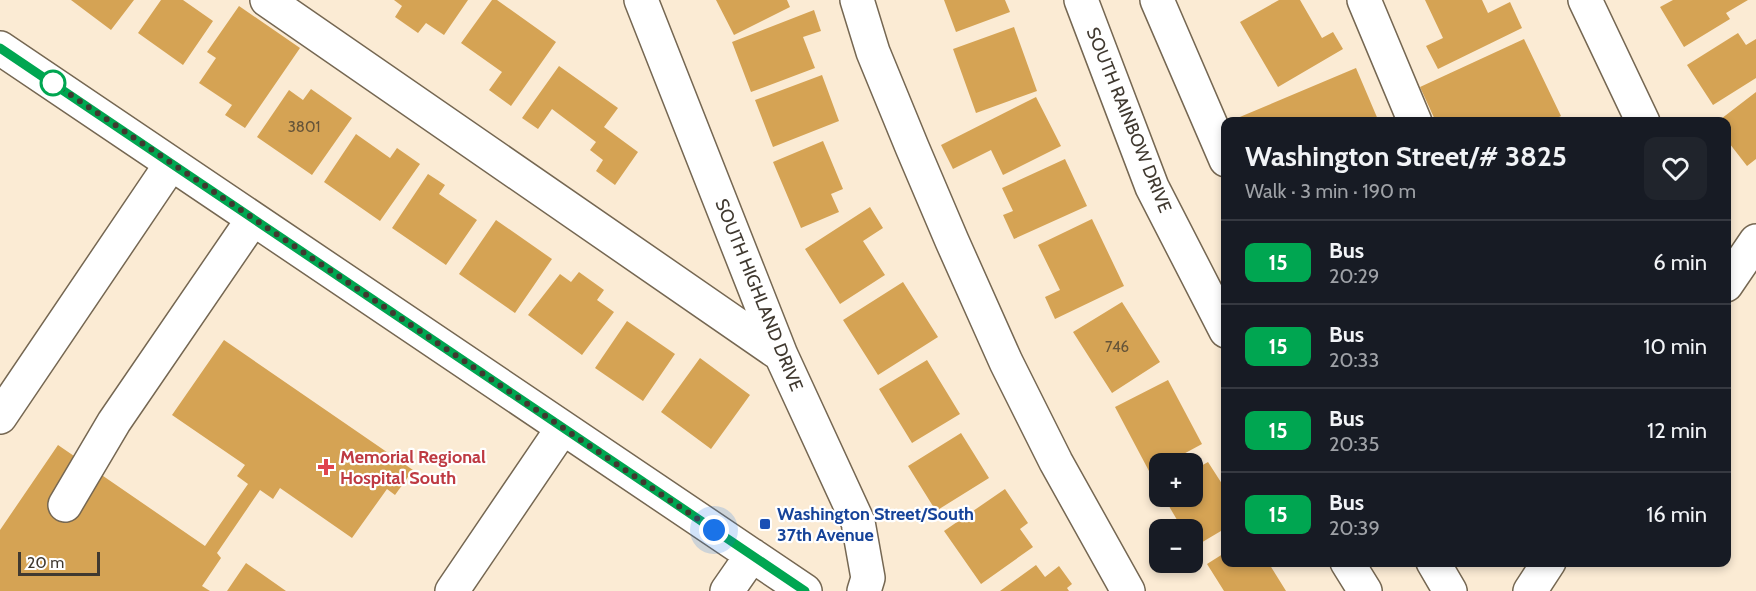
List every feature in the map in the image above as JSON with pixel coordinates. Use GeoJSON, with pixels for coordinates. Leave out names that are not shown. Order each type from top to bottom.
{"type":"FeatureCollection","features":[{"type":"Feature","properties":{"kind":"street"},"geometry":{"type":"LineString","coordinates":[[267,0],[781,355]]}},
{"type":"Feature","properties":{"kind":"street","name":"SOUTH HIGHLAND DRIVE"},"geometry":{"type":"LineString","coordinates":[[641,0],[781,355],[858,522],[868,578],[864,591]]}},
{"type":"Feature","properties":{"kind":"street"},"geometry":{"type":"LineString","coordinates":[[856,0],[873,52],[952,241],[1006,362],[1056,462],[1128,591]]}},
{"type":"Feature","properties":{"kind":"street"},"geometry":{"type":"LineString","coordinates":[[1157,0],[1221,148]]}},
{"type":"Feature","properties":{"kind":"street"},"geometry":{"type":"LineString","coordinates":[[1364,0],[1413,117]]}},
{"type":"Feature","properties":{"kind":"street"},"geometry":{"type":"LineString","coordinates":[[1585,0],[1641,117]]}},
{"type":"Feature","properties":{"kind":"street","name":"SOUTH RAINBOW DRIVE"},"geometry":{"type":"LineString","coordinates":[[1086,2],[1152,187],[1221,321]]}},
{"type":"Feature","properties":{"kind":"street"},"geometry":{"type":"LineString","coordinates":[[0,48],[805,591]]}},
{"type":"Feature","properties":{"kind":"street"},"geometry":{"type":"LineString","coordinates":[[0,417],[171,164]]}},
{"type":"Feature","properties":{"kind":"street"},"geometry":{"type":"LineString","coordinates":[[65,505],[114,422],[253,219]]}},
{"type":"Feature","properties":{"kind":"street"},"geometry":{"type":"LineString","coordinates":[[1731,272],[1756,241]]}},
{"type":"Feature","properties":{"kind":"street"},"geometry":{"type":"LineString","coordinates":[[452,591],[562,429]]}},
{"type":"Feature","properties":{"kind":"street"},"geometry":{"type":"LineString","coordinates":[[728,591],[752,555]]}},
{"type":"Feature","properties":{"kind":"street"},"geometry":{"type":"LineString","coordinates":[[1350,567],[1365,591]]}},
{"type":"Feature","properties":{"kind":"street"},"geometry":{"type":"LineString","coordinates":[[1436,567],[1450,591]]}},
{"type":"Feature","properties":{"kind":"street"},"geometry":{"type":"LineString","coordinates":[[1530,591],[1546,567]]}},
{"type":"Feature","properties":{"kind":"building"},"geometry":{"type":"Polygon","coordinates":[[[71,0],[134,0],[111,30],[71,0]]]}},
{"type":"Feature","properties":{"kind":"building"},"geometry":{"type":"Polygon","coordinates":[[[161,0],[183,0],[213,21],[183,65],[138,33],[161,0]]]}},
{"type":"Feature","properties":{"kind":"building"},"geometry":{"type":"Polygon","coordinates":[[[394,0],[468,0],[444,35],[426,23],[418,33],[395,17],[402,6],[394,0]]]}},
{"type":"Feature","properties":{"kind":"building"},"geometry":{"type":"Polygon","coordinates":[[[492,0],[497,0],[556,42],[511,106],[489,90],[502,72],[461,43],[492,0]]]}},
{"type":"Feature","properties":{"kind":"building"},"geometry":{"type":"Polygon","coordinates":[[[716,0],[787,0],[790,7],[734,35],[716,0]]]}},
{"type":"Feature","properties":{"kind":"building"},"geometry":{"type":"Polygon","coordinates":[[[944,0],[1005,0],[1010,12],[956,32],[944,0]]]}},
{"type":"Feature","properties":{"kind":"building"},"geometry":{"type":"Polygon","coordinates":[[[1279,0],[1300,0],[1322,38],[1333,32],[1343,49],[1278,87],[1240,22],[1279,0]]]}},
{"type":"Feature","properties":{"kind":"building"},"geometry":{"type":"Polygon","coordinates":[[[1425,0],[1482,0],[1488,13],[1510,2],[1522,28],[1438,69],[1426,46],[1443,38],[1425,0]]]}},
{"type":"Feature","properties":{"kind":"building"},"geometry":{"type":"Polygon","coordinates":[[[1673,0],[1748,0],[1726,13],[1730,19],[1684,47],[1660,7],[1673,0]]]}},
{"type":"Feature","properties":{"kind":"building"},"geometry":{"type":"Polygon","coordinates":[[[239,6],[300,48],[245,128],[225,115],[232,105],[199,83],[216,58],[207,52],[239,6]]]}},
{"type":"Feature","properties":{"kind":"building"},"geometry":{"type":"Polygon","coordinates":[[[814,10],[821,31],[803,37],[815,68],[751,92],[732,42],[814,10]]]}},
{"type":"Feature","properties":{"kind":"building"},"geometry":{"type":"Polygon","coordinates":[[[1014,27],[1037,91],[976,113],[953,49],[1014,27]]]}},
{"type":"Feature","properties":{"kind":"building"},"geometry":{"type":"Polygon","coordinates":[[[1738,33],[1746,45],[1756,39],[1756,78],[1713,105],[1687,65],[1738,33]]]}},
{"type":"Feature","properties":{"kind":"building"},"geometry":{"type":"Polygon","coordinates":[[[1524,39],[1561,116],[1434,117],[1420,87],[1524,39]]]}},
{"type":"Feature","properties":{"kind":"building"},"geometry":{"type":"Polygon","coordinates":[[[559,66],[618,108],[604,127],[638,152],[615,185],[596,171],[603,160],[590,150],[596,142],[552,109],[538,129],[522,118],[559,66]]]}},
{"type":"Feature","properties":{"kind":"building"},"geometry":{"type":"Polygon","coordinates":[[[1356,68],[1377,117],[1240,117],[1356,68]]]}},
{"type":"Feature","properties":{"kind":"building"},"geometry":{"type":"Polygon","coordinates":[[[822,75],[839,121],[773,147],[755,100],[822,75]]]}},
{"type":"Feature","properties":{"kind":"building"},"geometry":{"type":"Polygon","coordinates":[[[311,89],[352,118],[312,175],[257,137],[289,90],[303,100],[311,89]]]}},
{"type":"Feature","properties":{"kind":"building"},"geometry":{"type":"Polygon","coordinates":[[[1756,92],[1756,159],[1747,166],[1731,145],[1731,117],[1724,117],[1756,92]]]}},
{"type":"Feature","properties":{"kind":"building"},"geometry":{"type":"Polygon","coordinates":[[[1036,97],[1061,146],[1003,175],[991,150],[953,169],[941,145],[1036,97]]]}},
{"type":"Feature","properties":{"kind":"building"},"geometry":{"type":"Polygon","coordinates":[[[356,134],[390,158],[397,148],[420,164],[380,221],[324,182],[356,134]]]}},
{"type":"Feature","properties":{"kind":"building"},"geometry":{"type":"Polygon","coordinates":[[[823,141],[843,189],[831,194],[839,212],[801,228],[773,162],[823,141]]]}},
{"type":"Feature","properties":{"kind":"building"},"geometry":{"type":"Polygon","coordinates":[[[1065,159],[1087,206],[1014,239],[1003,215],[1013,211],[1002,188],[1065,159]]]}},
{"type":"Feature","properties":{"kind":"building"},"geometry":{"type":"Polygon","coordinates":[[[428,174],[445,185],[439,194],[477,220],[446,265],[392,228],[428,174]]]}},
{"type":"Feature","properties":{"kind":"building"},"geometry":{"type":"Polygon","coordinates":[[[870,207],[883,228],[863,241],[885,275],[840,304],[805,249],[870,207]]]}},
{"type":"Feature","properties":{"kind":"building"},"geometry":{"type":"Polygon","coordinates":[[[1092,219],[1124,286],[1055,319],[1045,297],[1060,290],[1038,245],[1092,219]]]}},
{"type":"Feature","properties":{"kind":"building"},"geometry":{"type":"Polygon","coordinates":[[[496,220],[552,259],[515,313],[459,274],[496,220]]]}},
{"type":"Feature","properties":{"kind":"building"},"geometry":{"type":"Polygon","coordinates":[[[579,272],[604,290],[597,300],[614,312],[582,355],[528,315],[560,274],[571,282],[579,272]]]}},
{"type":"Feature","properties":{"kind":"building"},"geometry":{"type":"Polygon","coordinates":[[[903,282],[938,337],[878,375],[843,320],[903,282]]]}},
{"type":"Feature","properties":{"kind":"building"},"geometry":{"type":"Polygon","coordinates":[[[1122,302],[1160,362],[1112,393],[1073,332],[1122,302]]]}},
{"type":"Feature","properties":{"kind":"building"},"geometry":{"type":"Polygon","coordinates":[[[627,321],[675,354],[643,401],[595,368],[627,321]]]}},
{"type":"Feature","properties":{"kind":"building","name":"Memorial Regional Hospital South"},"geometry":{"type":"Polygon","coordinates":[[[224,340],[413,470],[395,495],[387,489],[352,538],[280,488],[273,499],[260,490],[217,553],[221,558],[202,586],[210,591],[0,591],[0,530],[58,445],[205,546],[248,484],[237,476],[245,465],[172,415],[224,340]]]}},
{"type":"Feature","properties":{"kind":"building"},"geometry":{"type":"Polygon","coordinates":[[[700,358],[750,395],[711,449],[661,412],[700,358]]]}},
{"type":"Feature","properties":{"kind":"building"},"geometry":{"type":"Polygon","coordinates":[[[927,360],[960,414],[912,443],[879,389],[927,360]]]}},
{"type":"Feature","properties":{"kind":"building"},"geometry":{"type":"Polygon","coordinates":[[[1168,380],[1202,444],[1185,453],[1149,453],[1149,471],[1115,407],[1168,380]]]}},
{"type":"Feature","properties":{"kind":"building"},"geometry":{"type":"Polygon","coordinates":[[[961,433],[989,478],[936,511],[908,466],[961,433]]]}},
{"type":"Feature","properties":{"kind":"building"},"geometry":{"type":"Polygon","coordinates":[[[1208,462],[1221,482],[1221,531],[1203,542],[1203,519],[1177,519],[1169,507],[1203,507],[1203,465],[1208,462]]]}},
{"type":"Feature","properties":{"kind":"building"},"geometry":{"type":"Polygon","coordinates":[[[1005,489],[1028,523],[1020,529],[1033,547],[981,584],[944,531],[1005,489]]]}},
{"type":"Feature","properties":{"kind":"building"},"geometry":{"type":"Polygon","coordinates":[[[1221,555],[1221,567],[1271,567],[1286,591],[1224,591],[1207,564],[1221,555]]]}},
{"type":"Feature","properties":{"kind":"building"},"geometry":{"type":"Polygon","coordinates":[[[246,563],[286,591],[227,591],[246,563]]]}},
{"type":"Feature","properties":{"kind":"building"},"geometry":{"type":"Polygon","coordinates":[[[1036,565],[1045,577],[1059,566],[1072,584],[1067,588],[1069,591],[1000,591],[1036,565]]]}},
{"type":"Feature","properties":{"kind":"bus line","name":"15"},"geometry":{"type":"LineString","coordinates":[[0,48],[805,591]]}},
{"type":"Feature","properties":{"kind":"place","name":"Memorial Regional Hospital South"},"geometry":{"type":"Point","coordinates":[326,467]}},
{"type":"Feature","properties":{"kind":"place","name":"Washington Street/South 37th Avenue"},"geometry":{"type":"Point","coordinates":[765,524]}},
{"type":"Feature","properties":{"kind":"route"},"geometry":{"type":"LineString","coordinates":[[53,83],[714,530]]}}]}
